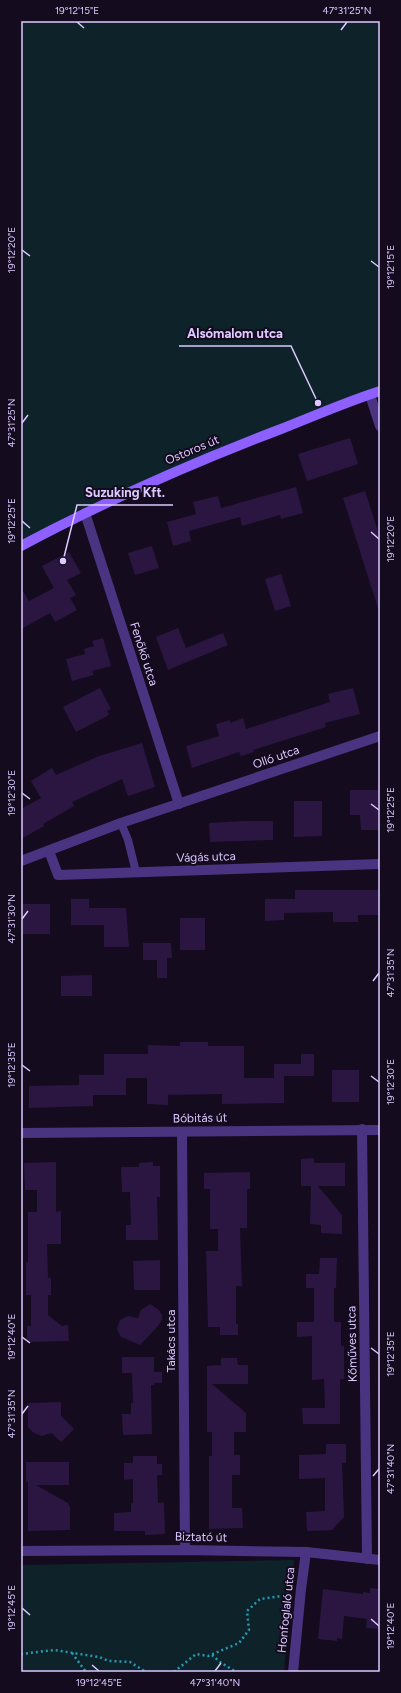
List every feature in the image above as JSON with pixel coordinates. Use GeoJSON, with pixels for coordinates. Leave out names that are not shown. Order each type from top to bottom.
{"type":"FeatureCollection","features":[{"type":"Feature","properties":{"kind":"main road","name":"Ostoros út"},"geometry":{"type":"LineString","coordinates":[[21,546],[84,513],[158,478],[231,448],[380,391]]}},
{"type":"Feature","properties":{"kind":"street"},"geometry":{"type":"LineString","coordinates":[[370,394],[380,426]]}},
{"type":"Feature","properties":{"kind":"street","name":"Fenőkő utca"},"geometry":{"type":"LineString","coordinates":[[84,513],[180,804]]}},
{"type":"Feature","properties":{"kind":"street","name":"Olló utca"},"geometry":{"type":"LineString","coordinates":[[180,804],[380,736]]}},
{"type":"Feature","properties":{"kind":"street"},"geometry":{"type":"LineString","coordinates":[[21,861],[180,804]]}},
{"type":"Feature","properties":{"kind":"street","name":"Vágás utca"},"geometry":{"type":"LineString","coordinates":[[49,851],[58,875],[380,864]]}},
{"type":"Feature","properties":{"kind":"street","name":"Kőműves utca"},"geometry":{"type":"LineString","coordinates":[[362,1129],[367,1559]]}},
{"type":"Feature","properties":{"kind":"street","name":"Bóbitás út"},"geometry":{"type":"LineString","coordinates":[[21,1133],[380,1130]]}},
{"type":"Feature","properties":{"kind":"street","name":"Takács utca"},"geometry":{"type":"LineString","coordinates":[[182,1132],[185,1550]]}},
{"type":"Feature","properties":{"kind":"street","name":"Biztató út"},"geometry":{"type":"LineString","coordinates":[[21,1551],[185,1550],[306,1552],[380,1560]]}},
{"type":"Feature","properties":{"kind":"street","name":"Honfoglaló utca"},"geometry":{"type":"LineString","coordinates":[[293,1672],[306,1552]]}},
{"type":"Feature","properties":{"kind":"lane"},"geometry":{"type":"LineString","coordinates":[[121,824],[128,840],[136,872]]}},
{"type":"Feature","properties":{"kind":"path"},"geometry":{"type":"LineString","coordinates":[[174,1672],[196,1654],[208,1656],[212,1655],[239,1643],[248,1630],[247,1612],[260,1599],[282,1596],[301,1588]]}},
{"type":"Feature","properties":{"kind":"path"},"geometry":{"type":"LineString","coordinates":[[21,1654],[54,1650],[99,1657],[110,1661],[130,1662],[146,1672]]}},
{"type":"Feature","properties":{"kind":"path"},"geometry":{"type":"LineString","coordinates":[[71,1653],[86,1672]]}},
{"type":"Feature","properties":{"kind":"path"},"geometry":{"type":"LineString","coordinates":[[212,1655],[236,1672]]}},
{"type":"Feature","properties":{"kind":"shaded area"},"geometry":{"type":"Polygon","coordinates":[[[21,21],[380,21],[380,385],[79,510],[21,541],[21,21]]]}},
{"type":"Feature","properties":{"kind":"shaded area"},"geometry":{"type":"Polygon","coordinates":[[[294,1560],[284,1672],[21,1672],[21,1565],[294,1560]]]}},
{"type":"Feature","properties":{"kind":"building"},"geometry":{"type":"Polygon","coordinates":[[[350,438],[358,464],[307,481],[298,454],[350,438]]]}},
{"type":"Feature","properties":{"kind":"building"},"geometry":{"type":"Polygon","coordinates":[[[296,487],[303,513],[281,519],[280,515],[242,526],[240,517],[189,531],[191,541],[173,546],[167,522],[196,514],[193,502],[218,496],[221,508],[296,487]]]}},
{"type":"Feature","properties":{"kind":"building"},"geometry":{"type":"Polygon","coordinates":[[[365,491],[380,538],[380,608],[378,608],[343,498],[365,491]]]}},
{"type":"Feature","properties":{"kind":"building"},"geometry":{"type":"Polygon","coordinates":[[[152,546],[159,568],[135,575],[128,553],[152,546]]]}},
{"type":"Feature","properties":{"kind":"building"},"geometry":{"type":"Polygon","coordinates":[[[69,552],[81,573],[67,580],[76,595],[70,598],[77,610],[55,622],[50,613],[21,629],[21,588],[29,601],[54,588],[42,566],[69,552]]]}},
{"type":"Feature","properties":{"kind":"building"},"geometry":{"type":"Polygon","coordinates":[[[281,574],[291,606],[275,611],[265,579],[281,574]]]}},
{"type":"Feature","properties":{"kind":"building"},"geometry":{"type":"Polygon","coordinates":[[[178,628],[186,648],[223,633],[228,645],[168,670],[156,637],[178,628]]]}},
{"type":"Feature","properties":{"kind":"building"},"geometry":{"type":"Polygon","coordinates":[[[103,638],[111,666],[92,671],[94,675],[72,681],[66,659],[85,654],[84,649],[94,646],[92,641],[103,638]]]}},
{"type":"Feature","properties":{"kind":"building"},"geometry":{"type":"Polygon","coordinates":[[[100,688],[111,709],[107,711],[109,715],[76,732],[63,707],[100,688]]]}},
{"type":"Feature","properties":{"kind":"building"},"geometry":{"type":"Polygon","coordinates":[[[353,688],[360,714],[325,723],[326,727],[253,750],[254,752],[241,756],[239,752],[192,768],[186,746],[219,736],[216,724],[230,720],[230,723],[243,718],[246,729],[330,702],[328,694],[353,688]]]}},
{"type":"Feature","properties":{"kind":"building"},"geometry":{"type":"Polygon","coordinates":[[[142,743],[155,787],[128,796],[122,779],[72,802],[74,806],[21,839],[21,809],[41,798],[31,781],[52,768],[56,775],[99,756],[142,743]]]}},
{"type":"Feature","properties":{"kind":"building"},"geometry":{"type":"Polygon","coordinates":[[[350,790],[380,790],[380,830],[361,830],[360,815],[350,815],[350,790]]]}},
{"type":"Feature","properties":{"kind":"building"},"geometry":{"type":"Polygon","coordinates":[[[294,801],[322,801],[322,836],[294,837],[294,801]]]}},
{"type":"Feature","properties":{"kind":"building"},"geometry":{"type":"Polygon","coordinates":[[[273,821],[273,840],[210,842],[209,823],[273,821]]]}},
{"type":"Feature","properties":{"kind":"building"},"geometry":{"type":"Polygon","coordinates":[[[295,890],[380,890],[380,915],[358,915],[358,922],[333,922],[333,912],[284,913],[284,920],[265,921],[265,899],[295,899],[295,890]]]}},
{"type":"Feature","properties":{"kind":"building"},"geometry":{"type":"Polygon","coordinates":[[[71,899],[89,899],[89,908],[126,908],[129,947],[104,947],[104,925],[71,925],[71,899]]]}},
{"type":"Feature","properties":{"kind":"building"},"geometry":{"type":"Polygon","coordinates":[[[23,904],[50,904],[50,934],[23,934],[23,904]]]}},
{"type":"Feature","properties":{"kind":"building"},"geometry":{"type":"Polygon","coordinates":[[[180,918],[205,918],[205,950],[180,950],[180,918]]]}},
{"type":"Feature","properties":{"kind":"building"},"geometry":{"type":"Polygon","coordinates":[[[143,943],[171,943],[172,958],[167,958],[167,978],[157,978],[157,960],[143,960],[143,943]]]}},
{"type":"Feature","properties":{"kind":"building"},"geometry":{"type":"Polygon","coordinates":[[[92,975],[92,996],[61,996],[61,976],[92,975]]]}},
{"type":"Feature","properties":{"kind":"building"},"geometry":{"type":"Polygon","coordinates":[[[180,1042],[208,1042],[208,1046],[244,1046],[244,1078],[274,1078],[274,1064],[301,1064],[301,1054],[314,1054],[314,1076],[284,1076],[284,1103],[222,1104],[222,1094],[168,1095],[168,1105],[147,1104],[147,1078],[126,1078],[126,1095],[93,1095],[93,1106],[29,1108],[29,1086],[79,1085],[79,1075],[104,1075],[104,1054],[148,1054],[148,1045],[180,1046],[180,1042]]]}},
{"type":"Feature","properties":{"kind":"building"},"geometry":{"type":"Polygon","coordinates":[[[332,1070],[359,1070],[359,1102],[332,1102],[332,1070]]]}},
{"type":"Feature","properties":{"kind":"building"},"geometry":{"type":"Polygon","coordinates":[[[314,1158],[314,1163],[345,1163],[345,1186],[318,1186],[342,1215],[342,1234],[321,1233],[321,1225],[310,1224],[311,1186],[301,1186],[301,1159],[314,1158]]]}},
{"type":"Feature","properties":{"kind":"building"},"geometry":{"type":"Polygon","coordinates":[[[56,1162],[56,1212],[61,1211],[61,1244],[47,1244],[48,1278],[51,1278],[51,1295],[48,1295],[48,1315],[62,1326],[68,1325],[69,1341],[27,1342],[27,1326],[31,1326],[31,1295],[26,1295],[26,1262],[28,1262],[28,1212],[37,1212],[37,1190],[25,1190],[24,1163],[56,1162]]]}},
{"type":"Feature","properties":{"kind":"building"},"geometry":{"type":"Polygon","coordinates":[[[153,1162],[153,1166],[160,1166],[160,1197],[157,1197],[158,1240],[126,1240],[126,1225],[131,1225],[130,1192],[122,1192],[121,1167],[139,1167],[139,1163],[153,1162]]]}},
{"type":"Feature","properties":{"kind":"building"},"geometry":{"type":"Polygon","coordinates":[[[250,1172],[250,1189],[247,1189],[247,1228],[240,1228],[242,1286],[236,1286],[236,1324],[238,1324],[238,1335],[220,1335],[220,1327],[208,1327],[206,1251],[218,1251],[218,1229],[210,1229],[210,1189],[204,1189],[204,1173],[250,1172]]]}},
{"type":"Feature","properties":{"kind":"building"},"geometry":{"type":"Polygon","coordinates":[[[320,1258],[337,1258],[336,1288],[334,1288],[334,1322],[341,1322],[341,1346],[344,1346],[344,1379],[340,1379],[340,1424],[303,1424],[302,1408],[325,1408],[324,1379],[312,1380],[312,1336],[297,1337],[297,1322],[314,1322],[314,1288],[306,1288],[306,1274],[319,1274],[320,1258]]]}},
{"type":"Feature","properties":{"kind":"building"},"geometry":{"type":"Polygon","coordinates":[[[160,1260],[160,1290],[134,1290],[133,1261],[160,1260]]]}},
{"type":"Feature","properties":{"kind":"building"},"geometry":{"type":"Polygon","coordinates":[[[150,1304],[159,1310],[162,1315],[162,1320],[158,1326],[140,1345],[121,1337],[117,1329],[120,1320],[128,1316],[138,1318],[141,1310],[150,1304]]]}},
{"type":"Feature","properties":{"kind":"building"},"geometry":{"type":"Polygon","coordinates":[[[122,1357],[154,1357],[154,1372],[162,1372],[162,1383],[154,1383],[154,1385],[151,1385],[152,1434],[123,1435],[122,1414],[131,1414],[131,1403],[133,1403],[132,1373],[122,1373],[122,1357]]]}},
{"type":"Feature","properties":{"kind":"building"},"geometry":{"type":"Polygon","coordinates":[[[221,1358],[237,1358],[238,1365],[248,1365],[248,1384],[212,1384],[246,1413],[246,1432],[234,1432],[234,1455],[240,1455],[240,1475],[232,1475],[232,1508],[242,1508],[243,1528],[209,1529],[209,1456],[212,1456],[212,1432],[207,1432],[207,1366],[221,1365],[221,1358]]]}},
{"type":"Feature","properties":{"kind":"building"},"geometry":{"type":"Polygon","coordinates":[[[61,1402],[61,1416],[74,1429],[61,1442],[52,1433],[42,1436],[34,1433],[28,1427],[28,1403],[61,1402]]]}},
{"type":"Feature","properties":{"kind":"building"},"geometry":{"type":"Polygon","coordinates":[[[326,1444],[346,1444],[346,1463],[342,1463],[344,1517],[332,1530],[307,1531],[306,1512],[325,1511],[325,1478],[299,1479],[299,1455],[326,1454],[326,1444]]]}},
{"type":"Feature","properties":{"kind":"building"},"geometry":{"type":"Polygon","coordinates":[[[133,1456],[157,1456],[157,1464],[162,1464],[162,1475],[157,1475],[158,1503],[164,1502],[165,1534],[145,1535],[145,1531],[114,1531],[114,1513],[131,1512],[131,1503],[133,1503],[133,1479],[124,1480],[124,1463],[133,1463],[133,1456]]]}},
{"type":"Feature","properties":{"kind":"building"},"geometry":{"type":"Polygon","coordinates":[[[26,1462],[69,1462],[69,1485],[36,1485],[68,1503],[70,1507],[70,1530],[28,1531],[28,1482],[26,1482],[26,1462]]]}},
{"type":"Feature","properties":{"kind":"building"},"geometry":{"type":"Polygon","coordinates":[[[370,1588],[380,1589],[380,1629],[366,1628],[367,1619],[344,1616],[342,1639],[337,1638],[337,1641],[318,1639],[323,1589],[363,1594],[363,1592],[370,1593],[370,1588]]]}},
{"type":"Feature","properties":{"kind":"place","name":"Alsómalom utca"},"geometry":{"type":"Point","coordinates":[318,403]}},
{"type":"Feature","properties":{"kind":"place","name":"Suzuking Kft."},"geometry":{"type":"Point","coordinates":[63,561]}}]}
